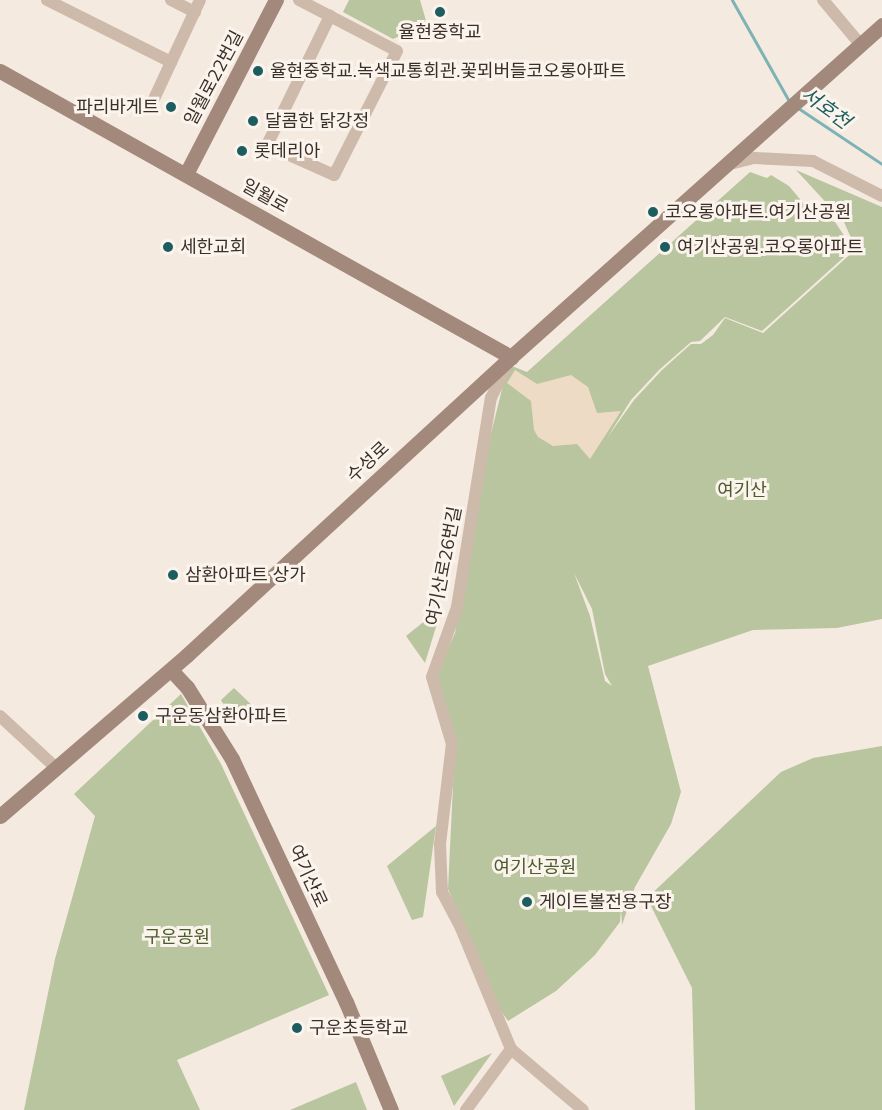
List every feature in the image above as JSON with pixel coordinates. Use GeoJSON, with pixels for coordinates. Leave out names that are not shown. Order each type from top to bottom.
{"type":"FeatureCollection","features":[{"type":"Feature","properties":{"kind":"street"},"geometry":{"type":"LineString","coordinates":[[47,0],[171,62]]}},
{"type":"Feature","properties":{"kind":"street"},"geometry":{"type":"LineString","coordinates":[[171,0],[195,12]]}},
{"type":"Feature","properties":{"kind":"street"},"geometry":{"type":"LineString","coordinates":[[154,99],[200,0]]}},
{"type":"Feature","properties":{"kind":"street","name":"일월로22번길"},"geometry":{"type":"LineString","coordinates":[[186,174],[276,0]]}},
{"type":"Feature","properties":{"kind":"street"},"geometry":{"type":"LineString","coordinates":[[299,0],[330,16],[397,51],[334,175],[267,145],[330,16]]}},
{"type":"Feature","properties":{"kind":"street"},"geometry":{"type":"LineString","coordinates":[[823,0],[860,45],[882,25]]}},
{"type":"Feature","properties":{"kind":"street","name":"수성로"},"geometry":{"type":"LineString","coordinates":[[0,816],[171,670],[511,357],[726,165],[759,132],[860,45]]}},
{"type":"Feature","properties":{"kind":"street","name":"일월로"},"geometry":{"type":"LineString","coordinates":[[0,71],[511,357]]}},
{"type":"Feature","properties":{"kind":"street"},"geometry":{"type":"LineString","coordinates":[[726,165],[755,158],[813,161],[882,196]]}},
{"type":"Feature","properties":{"kind":"street","name":"여기산로26번길"},"geometry":{"type":"LineString","coordinates":[[511,357],[491,398],[457,607],[432,677],[452,744],[440,844],[442,892],[461,928],[511,1049]]}},
{"type":"Feature","properties":{"kind":"street","name":"여기산로"},"geometry":{"type":"LineString","coordinates":[[171,670],[187,687],[232,759],[346,1002],[391,1110]]}},
{"type":"Feature","properties":{"kind":"street"},"geometry":{"type":"LineString","coordinates":[[0,716],[55,767]]}},
{"type":"Feature","properties":{"kind":"street"},"geometry":{"type":"LineString","coordinates":[[466,1110],[511,1049],[583,1110]]}},
{"type":"Feature","properties":{"kind":"street"},"geometry":{"type":"LineString","coordinates":[[560,1110],[566,1097]]}},
{"type":"Feature","properties":{"kind":"green space"},"geometry":{"type":"Polygon","coordinates":[[[349,0],[420,0],[427,24],[393,39],[343,12],[349,0]]]}},
{"type":"Feature","properties":{"kind":"green space"},"geometry":{"type":"Polygon","coordinates":[[[796,170],[882,207],[882,619],[837,628],[753,630],[648,666],[681,792],[671,824],[635,887],[622,925],[621,909],[620,922],[595,955],[556,991],[508,1021],[497,1005],[448,889],[455,744],[435,678],[455,633],[489,442],[503,385],[512,366],[527,372],[750,172],[767,178],[771,175],[789,186],[815,217],[835,222],[853,249],[762,331],[725,317],[700,341],[691,342],[659,370],[631,400],[607,438],[634,400],[662,370],[691,344],[701,344],[713,335],[725,318],[763,333],[856,249],[844,222],[796,170]],[[574,573],[590,616],[605,681],[612,686],[605,674],[592,609],[574,573]]]}},
{"type":"Feature","properties":{"kind":"green space"},"geometry":{"type":"Polygon","coordinates":[[[442,607],[425,663],[406,636],[442,607]]]}},
{"type":"Feature","properties":{"kind":"green space"},"geometry":{"type":"Polygon","coordinates":[[[234,688],[257,710],[249,717],[240,709],[231,717],[221,700],[234,688]]]}},
{"type":"Feature","properties":{"kind":"green space","name":"구운공원"},"geometry":{"type":"Polygon","coordinates":[[[181,694],[221,764],[329,995],[177,1060],[200,1110],[24,1110],[55,959],[95,816],[74,794],[181,694]]]}},
{"type":"Feature","properties":{"kind":"green space"},"geometry":{"type":"Polygon","coordinates":[[[882,746],[882,1110],[695,1110],[692,988],[647,898],[781,772],[813,758],[882,746]]]}},
{"type":"Feature","properties":{"kind":"green space"},"geometry":{"type":"Polygon","coordinates":[[[436,826],[423,917],[412,920],[387,866],[436,826]]]}},
{"type":"Feature","properties":{"kind":"green space"},"geometry":{"type":"Polygon","coordinates":[[[492,1053],[454,1106],[441,1076],[492,1053]]]}},
{"type":"Feature","properties":{"kind":"green space"},"geometry":{"type":"Polygon","coordinates":[[[356,1082],[367,1110],[290,1110],[356,1082]]]}},
{"type":"Feature","properties":{"kind":"shaded area"},"geometry":{"type":"Polygon","coordinates":[[[515,370],[537,384],[571,375],[588,387],[597,413],[621,411],[590,459],[577,444],[553,446],[538,437],[534,430],[531,401],[507,383],[515,370]]]}},
{"type":"Feature","properties":{"kind":"waterway","name":"서호천"},"geometry":{"type":"LineString","coordinates":[[732,0],[790,103]]}},
{"type":"Feature","properties":{"kind":"waterway","name":"서호천"},"geometry":{"type":"LineString","coordinates":[[798,108],[882,164]]}},
{"type":"Feature","properties":{"kind":"place","name":"율현중학교"},"geometry":{"type":"Point","coordinates":[440,12]}},
{"type":"Feature","properties":{"kind":"place","name":"율현중학교.녹색교통회관.꽃뫼버들코오롱아파트"},"geometry":{"type":"Point","coordinates":[258,71]}},
{"type":"Feature","properties":{"kind":"place","name":"파리바게트"},"geometry":{"type":"Point","coordinates":[171,107]}},
{"type":"Feature","properties":{"kind":"place","name":"달콤한 닭강정"},"geometry":{"type":"Point","coordinates":[253,121]}},
{"type":"Feature","properties":{"kind":"place","name":"롯데리아"},"geometry":{"type":"Point","coordinates":[242,151]}},
{"type":"Feature","properties":{"kind":"place","name":"코오롱아파트.여기산공원"},"geometry":{"type":"Point","coordinates":[653,212]}},
{"type":"Feature","properties":{"kind":"place","name":"세한교회"},"geometry":{"type":"Point","coordinates":[168,247]}},
{"type":"Feature","properties":{"kind":"place","name":"여기산공원.코오롱아파트"},"geometry":{"type":"Point","coordinates":[665,247]}},
{"type":"Feature","properties":{"kind":"place","name":"삼환아파트 상가"},"geometry":{"type":"Point","coordinates":[173,575]}},
{"type":"Feature","properties":{"kind":"place","name":"구운동삼환아파트"},"geometry":{"type":"Point","coordinates":[143,716]}},
{"type":"Feature","properties":{"kind":"place","name":"게이트볼전용구장"},"geometry":{"type":"Point","coordinates":[527,902]}},
{"type":"Feature","properties":{"kind":"place","name":"구운초등학교"},"geometry":{"type":"Point","coordinates":[297,1028]}},
{"type":"Feature","properties":{"kind":"park label","name":"여기산"},"geometry":{"type":"Point","coordinates":[742,490]}},
{"type":"Feature","properties":{"kind":"park label","name":"여기산공원"},"geometry":{"type":"Point","coordinates":[535,867]}}]}
